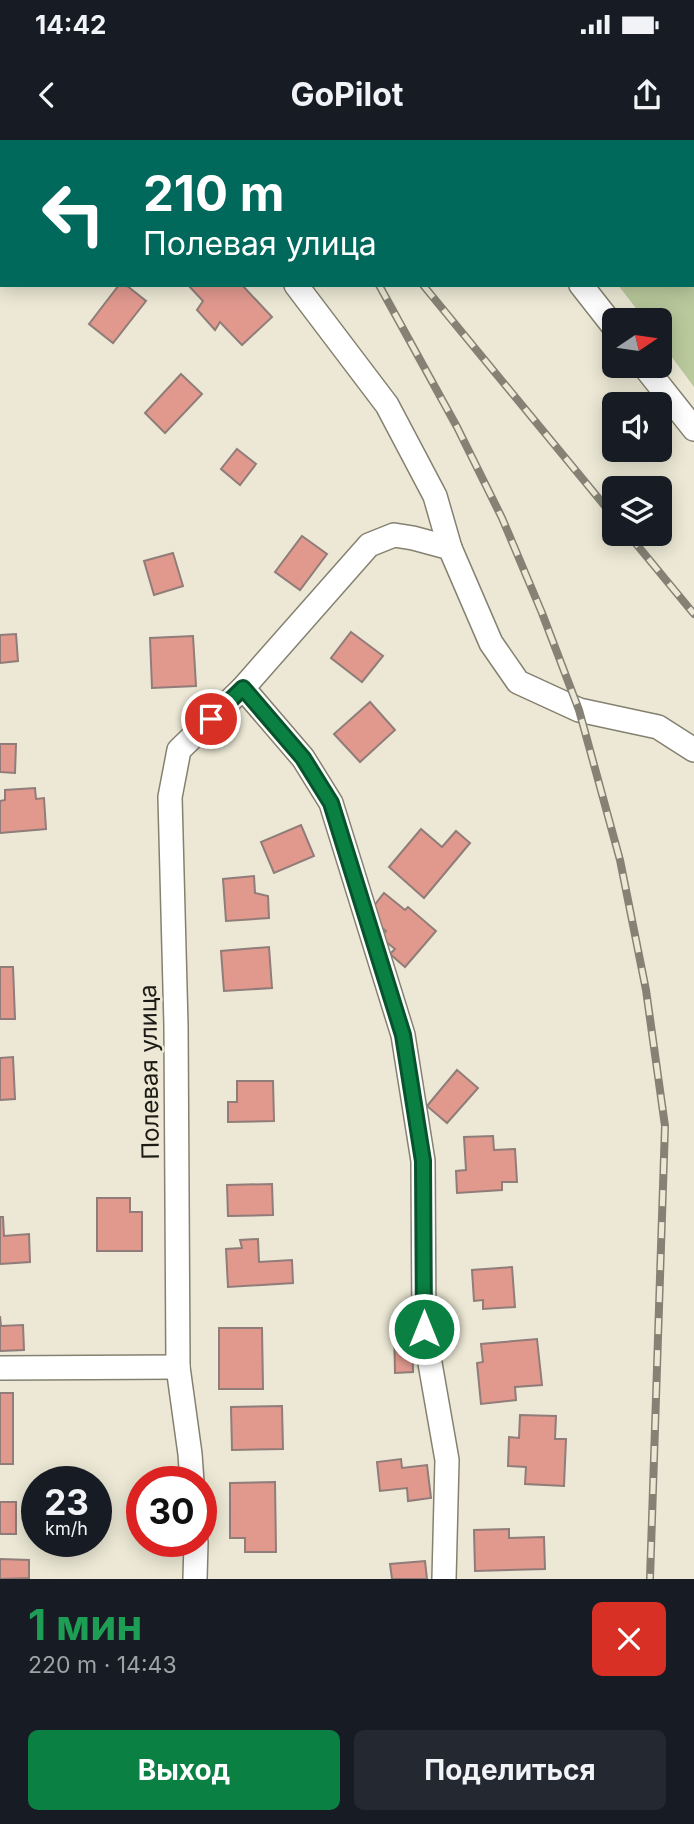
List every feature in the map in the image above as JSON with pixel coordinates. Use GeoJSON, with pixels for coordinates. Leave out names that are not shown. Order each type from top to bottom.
{"type":"FeatureCollection","features":[{"type":"Feature","properties":{"kind":"street"},"geometry":{"type":"LineString","coordinates":[[298,287],[387,405],[435,496],[450,548],[491,643],[518,682],[579,710],[658,727],[694,750]]}},
{"type":"Feature","properties":{"kind":"street"},"geometry":{"type":"LineString","coordinates":[[583,287],[602,312]]}},
{"type":"Feature","properties":{"kind":"street"},"geometry":{"type":"LineString","coordinates":[[654,378],[694,429]]}},
{"type":"Feature","properties":{"kind":"street","name":"Полевая улица"},"geometry":{"type":"LineString","coordinates":[[191,1466],[178,1367],[176,1026],[170,797],[179,750],[243,688],[369,545],[394,535],[450,548]]}},
{"type":"Feature","properties":{"kind":"street"},"geometry":{"type":"LineString","coordinates":[[243,688],[303,758],[331,803],[403,1035],[423,1161],[424,1329],[447,1460],[444,1579]]}},
{"type":"Feature","properties":{"kind":"street"},"geometry":{"type":"LineString","coordinates":[[0,1368],[178,1367]]}},
{"type":"Feature","properties":{"kind":"street"},"geometry":{"type":"LineString","coordinates":[[195,1557],[195,1579]]}},
{"type":"Feature","properties":{"kind":"green space"},"geometry":{"type":"Polygon","coordinates":[[[620,287],[694,287],[694,387],[672,357],[672,308],[636,308],[620,287]]]}},
{"type":"Feature","properties":{"kind":"building"},"geometry":{"type":"Polygon","coordinates":[[[117,287],[128,287],[146,301],[113,343],[89,324],[117,287]]]}},
{"type":"Feature","properties":{"kind":"building"},"geometry":{"type":"Polygon","coordinates":[[[190,287],[244,287],[272,317],[242,345],[220,322],[215,330],[197,310],[203,301],[190,287]]]}},
{"type":"Feature","properties":{"kind":"building"},"geometry":{"type":"Polygon","coordinates":[[[181,374],[202,394],[165,433],[145,413],[181,374]]]}},
{"type":"Feature","properties":{"kind":"building"},"geometry":{"type":"Polygon","coordinates":[[[237,449],[256,464],[240,485],[221,469],[237,449]]]}},
{"type":"Feature","properties":{"kind":"building"},"geometry":{"type":"Polygon","coordinates":[[[302,536],[327,554],[300,590],[275,572],[302,536]]]}},
{"type":"Feature","properties":{"kind":"building"},"geometry":{"type":"Polygon","coordinates":[[[173,553],[183,586],[154,595],[144,561],[173,553]]]}},
{"type":"Feature","properties":{"kind":"building"},"geometry":{"type":"Polygon","coordinates":[[[351,632],[383,656],[362,682],[331,658],[351,632]]]}},
{"type":"Feature","properties":{"kind":"building"},"geometry":{"type":"Polygon","coordinates":[[[16,634],[18,661],[0,663],[0,635],[16,634]]]}},
{"type":"Feature","properties":{"kind":"building"},"geometry":{"type":"Polygon","coordinates":[[[193,636],[196,686],[152,688],[150,638],[193,636]]]}},
{"type":"Feature","properties":{"kind":"building"},"geometry":{"type":"Polygon","coordinates":[[[370,702],[395,730],[360,762],[334,734],[370,702]]]}},
{"type":"Feature","properties":{"kind":"building"},"geometry":{"type":"Polygon","coordinates":[[[0,744],[16,744],[15,773],[0,772],[0,744]]]}},
{"type":"Feature","properties":{"kind":"building"},"geometry":{"type":"Polygon","coordinates":[[[35,788],[36,799],[44,798],[46,829],[0,833],[0,801],[5,800],[5,790],[35,788]]]}},
{"type":"Feature","properties":{"kind":"building"},"geometry":{"type":"Polygon","coordinates":[[[301,825],[314,856],[274,873],[261,842],[301,825]]]}},
{"type":"Feature","properties":{"kind":"building"},"geometry":{"type":"Polygon","coordinates":[[[421,829],[442,847],[456,831],[470,843],[424,898],[389,867],[421,829]]]}},
{"type":"Feature","properties":{"kind":"building"},"geometry":{"type":"Polygon","coordinates":[[[254,876],[255,893],[268,896],[269,918],[226,921],[223,879],[254,876]]]}},
{"type":"Feature","properties":{"kind":"building"},"geometry":{"type":"Polygon","coordinates":[[[384,893],[405,910],[408,907],[436,931],[405,967],[390,954],[395,949],[380,937],[386,931],[374,921],[373,907],[384,893]]]}},
{"type":"Feature","properties":{"kind":"building"},"geometry":{"type":"Polygon","coordinates":[[[269,947],[272,988],[224,991],[221,951],[269,947]]]}},
{"type":"Feature","properties":{"kind":"building"},"geometry":{"type":"Polygon","coordinates":[[[0,967],[13,967],[15,1019],[0,1019],[0,967]]]}},
{"type":"Feature","properties":{"kind":"building"},"geometry":{"type":"Polygon","coordinates":[[[13,1057],[15,1099],[0,1100],[0,1058],[13,1057]]]}},
{"type":"Feature","properties":{"kind":"building"},"geometry":{"type":"Polygon","coordinates":[[[457,1070],[478,1088],[447,1123],[427,1106],[457,1070]]]}},
{"type":"Feature","properties":{"kind":"building"},"geometry":{"type":"Polygon","coordinates":[[[237,1081],[273,1081],[274,1121],[228,1122],[228,1102],[237,1102],[237,1081]]]}},
{"type":"Feature","properties":{"kind":"building"},"geometry":{"type":"Polygon","coordinates":[[[493,1136],[494,1150],[515,1149],[517,1182],[502,1182],[502,1190],[457,1193],[456,1171],[466,1170],[464,1137],[493,1136]]]}},
{"type":"Feature","properties":{"kind":"building"},"geometry":{"type":"Polygon","coordinates":[[[272,1184],[273,1215],[228,1216],[227,1185],[272,1184]]]}},
{"type":"Feature","properties":{"kind":"building"},"geometry":{"type":"Polygon","coordinates":[[[97,1198],[130,1198],[130,1212],[142,1212],[142,1251],[97,1251],[97,1198]]]}},
{"type":"Feature","properties":{"kind":"building"},"geometry":{"type":"Polygon","coordinates":[[[0,1217],[3,1217],[4,1236],[29,1234],[30,1262],[0,1264],[0,1217]]]}},
{"type":"Feature","properties":{"kind":"building"},"geometry":{"type":"Polygon","coordinates":[[[258,1239],[259,1262],[292,1260],[293,1283],[228,1287],[226,1249],[242,1248],[240,1240],[258,1239]]]}},
{"type":"Feature","properties":{"kind":"building"},"geometry":{"type":"Polygon","coordinates":[[[512,1267],[515,1307],[483,1309],[483,1300],[474,1301],[472,1270],[512,1267]]]}},
{"type":"Feature","properties":{"kind":"building"},"geometry":{"type":"Polygon","coordinates":[[[0,1316],[1,1326],[23,1325],[24,1350],[0,1351],[0,1316]]]}},
{"type":"Feature","properties":{"kind":"building"},"geometry":{"type":"Polygon","coordinates":[[[412,1324],[413,1372],[395,1373],[394,1325],[412,1324]]]}},
{"type":"Feature","properties":{"kind":"building"},"geometry":{"type":"Polygon","coordinates":[[[219,1328],[262,1328],[263,1389],[219,1389],[219,1328]]]}},
{"type":"Feature","properties":{"kind":"building"},"geometry":{"type":"Polygon","coordinates":[[[537,1339],[542,1385],[515,1387],[516,1400],[481,1404],[477,1363],[483,1362],[481,1344],[537,1339]]]}},
{"type":"Feature","properties":{"kind":"building"},"geometry":{"type":"Polygon","coordinates":[[[0,1393],[13,1393],[13,1464],[0,1464],[0,1393]]]}},
{"type":"Feature","properties":{"kind":"building"},"geometry":{"type":"Polygon","coordinates":[[[282,1406],[283,1449],[232,1450],[231,1407],[282,1406]]]}},
{"type":"Feature","properties":{"kind":"building"},"geometry":{"type":"Polygon","coordinates":[[[520,1415],[556,1416],[555,1439],[566,1439],[564,1486],[525,1484],[526,1467],[508,1466],[509,1437],[519,1438],[520,1415]]]}},
{"type":"Feature","properties":{"kind":"building"},"geometry":{"type":"Polygon","coordinates":[[[401,1459],[402,1468],[427,1465],[431,1498],[408,1501],[407,1488],[380,1491],[377,1462],[401,1459]]]}},
{"type":"Feature","properties":{"kind":"building"},"geometry":{"type":"Polygon","coordinates":[[[275,1482],[276,1552],[245,1552],[245,1538],[230,1538],[230,1483],[275,1482]]]}},
{"type":"Feature","properties":{"kind":"building"},"geometry":{"type":"Polygon","coordinates":[[[0,1502],[16,1502],[16,1534],[0,1534],[0,1502]]]}},
{"type":"Feature","properties":{"kind":"building"},"geometry":{"type":"Polygon","coordinates":[[[509,1529],[509,1538],[544,1537],[545,1569],[475,1571],[474,1530],[509,1529]]]}},
{"type":"Feature","properties":{"kind":"building"},"geometry":{"type":"Polygon","coordinates":[[[0,1559],[29,1560],[29,1578],[0,1579],[0,1559]]]}},
{"type":"Feature","properties":{"kind":"building"},"geometry":{"type":"Polygon","coordinates":[[[425,1561],[427,1579],[392,1579],[390,1564],[425,1561]]]}},
{"type":"Feature","properties":{"kind":"railway"},"geometry":{"type":"LineString","coordinates":[[380,287],[457,427],[502,518],[542,613],[579,710],[620,860],[646,990],[665,1126],[650,1579]]}},
{"type":"Feature","properties":{"kind":"railway"},"geometry":{"type":"LineString","coordinates":[[425,287],[602,502]]}},
{"type":"Feature","properties":{"kind":"railway"},"geometry":{"type":"LineString","coordinates":[[638,546],[694,614]]}},
{"type":"Feature","properties":{"kind":"route"},"geometry":{"type":"LineString","coordinates":[[211,719],[243,688],[303,758],[331,803],[403,1035],[423,1161],[424,1329]]}}]}
